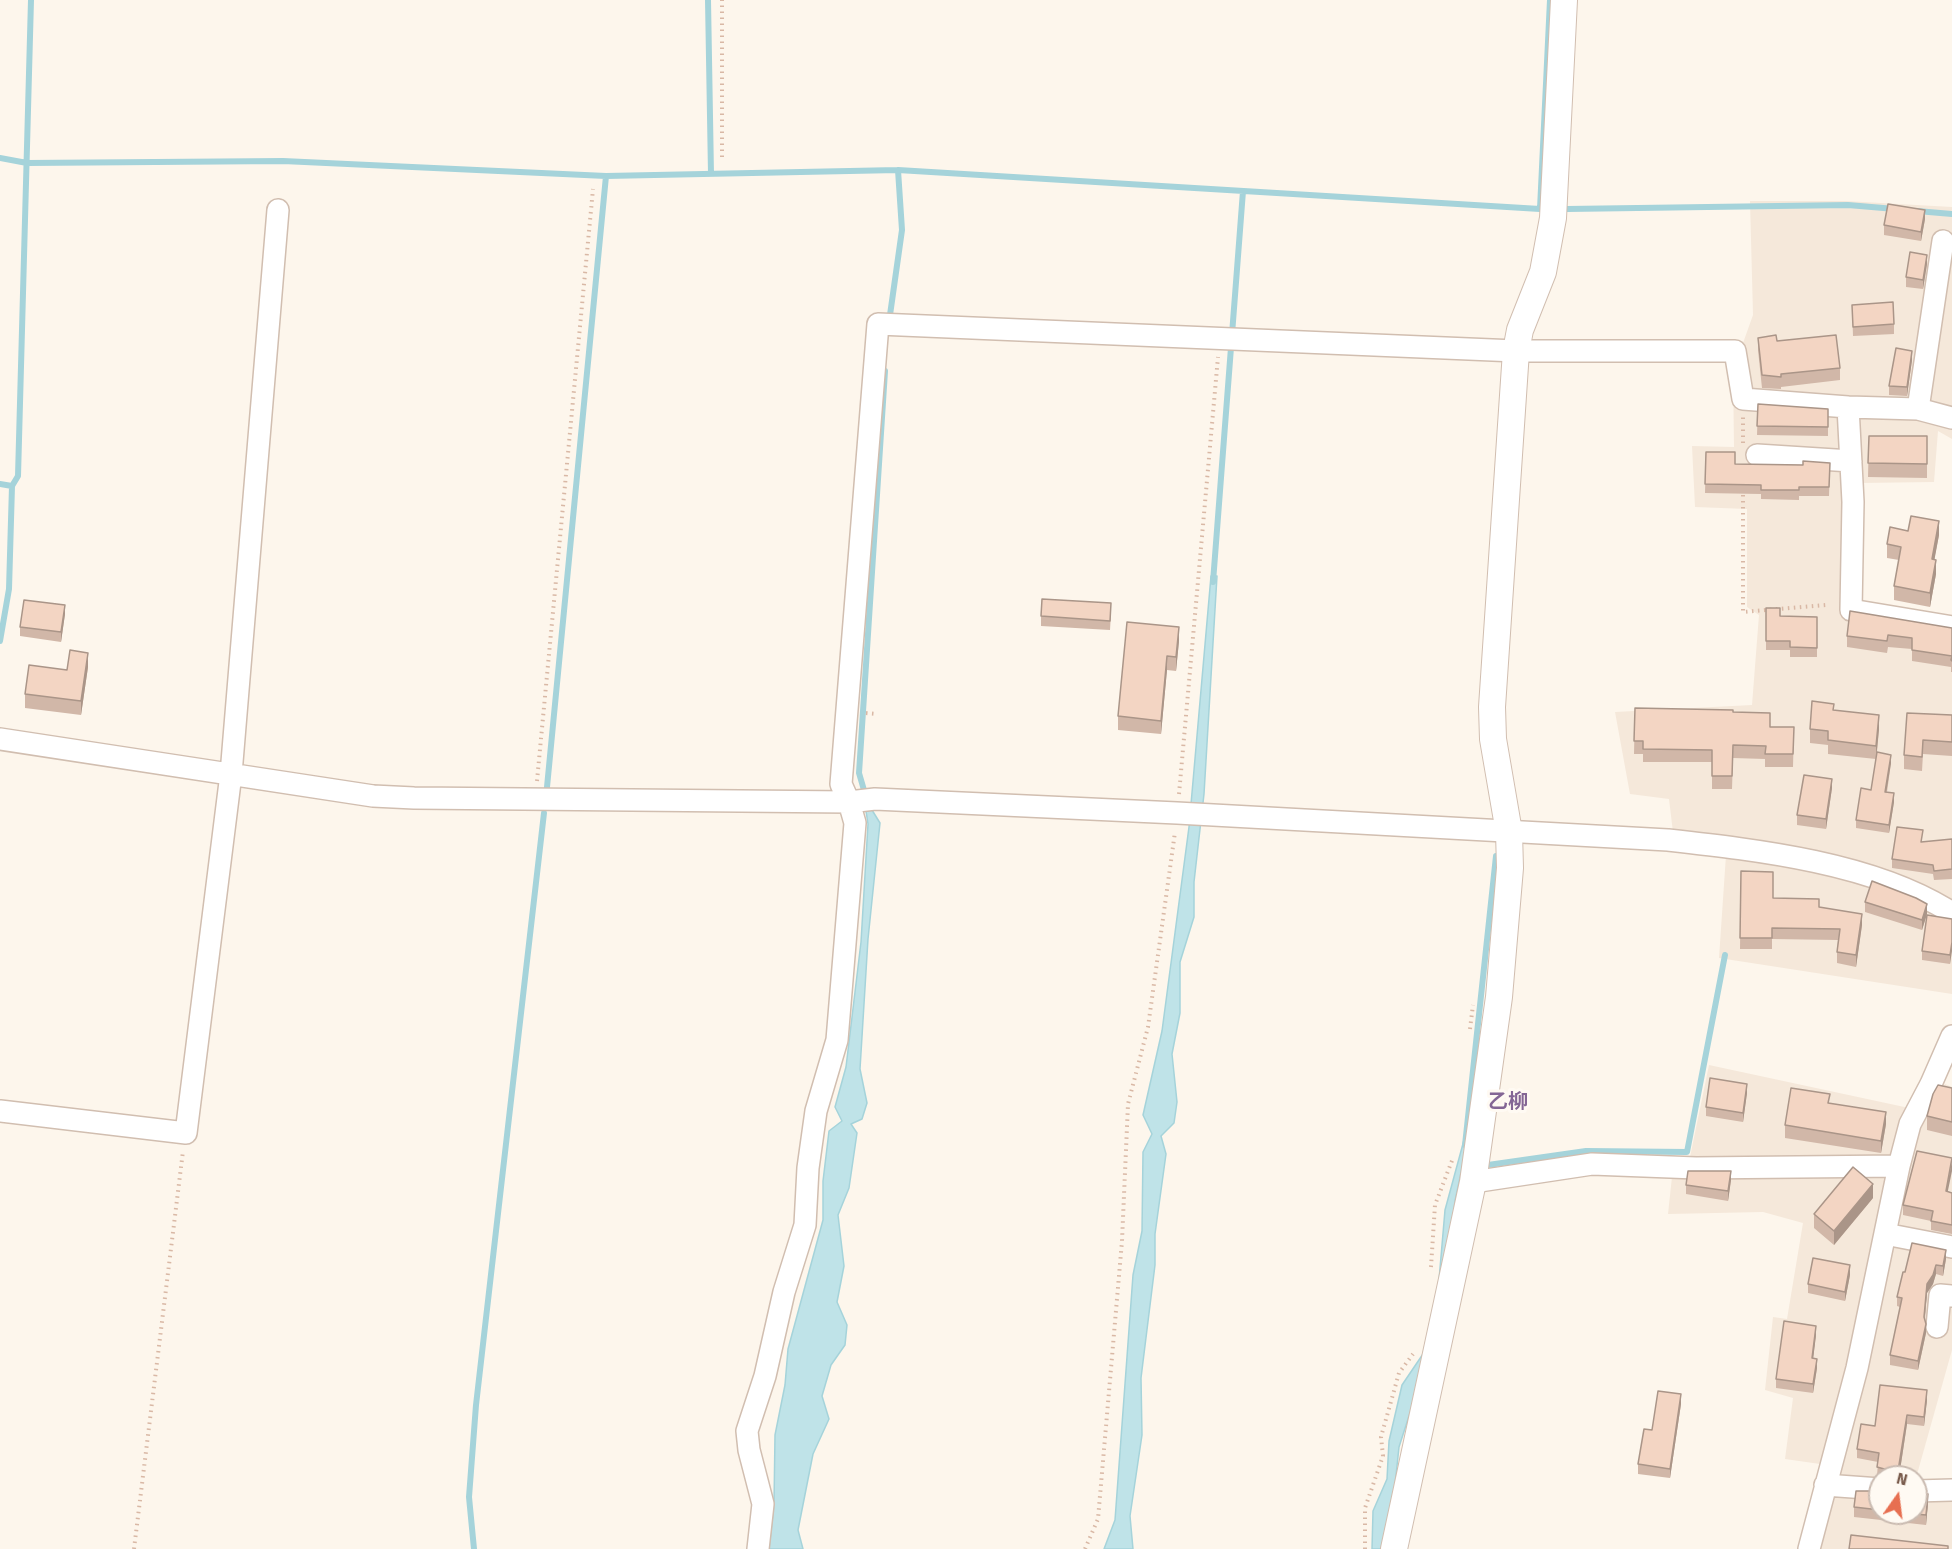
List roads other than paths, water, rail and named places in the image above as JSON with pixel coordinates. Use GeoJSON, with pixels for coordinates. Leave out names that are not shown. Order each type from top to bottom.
{"type":"FeatureCollection","features":[{"type":"Feature","properties":{"kind":"street"},"geometry":{"type":"LineString","coordinates":[[1394,1549],[1473,1182],[1499,997],[1510,868],[1509,832],[1493,739],[1492,706],[1516,351],[1520,330],[1543,272],[1553,218],[1564,0]]}},
{"type":"Feature","properties":{"kind":"street"},"geometry":{"type":"LineString","coordinates":[[0,1111],[186,1133],[231,774],[278,210]]}},
{"type":"Feature","properties":{"kind":"street"},"geometry":{"type":"LineString","coordinates":[[1918,409],[1943,241]]}},
{"type":"Feature","properties":{"kind":"street"},"geometry":{"type":"LineString","coordinates":[[860,801],[841,784],[878,324],[1516,351],[1735,351],[1743,399],[1848,407],[1918,409],[1952,418]]}},
{"type":"Feature","properties":{"kind":"street"},"geometry":{"type":"LineString","coordinates":[[1848,407],[1853,502],[1851,610],[1952,627]]}},
{"type":"Feature","properties":{"kind":"street"},"geometry":{"type":"LineString","coordinates":[[1750,450],[1851,461]]}},
{"type":"Feature","properties":{"kind":"street"},"geometry":{"type":"LineString","coordinates":[[0,739],[373,796],[535,800],[860,801],[1210,814],[1668,840],[1736,847],[1825,864],[1902,886],[1952,913]]}},
{"type":"Feature","properties":{"kind":"street"},"geometry":{"type":"LineString","coordinates":[[758,1549],[764,1504],[749,1450],[747,1431],[765,1376],[784,1292],[805,1225],[808,1168],[816,1111],[837,1040],[855,823],[860,801]]}},
{"type":"Feature","properties":{"kind":"street"},"geometry":{"type":"LineString","coordinates":[[1809,1549],[1857,1368],[1899,1166],[1910,1124],[1932,1084],[1952,1036]]}},
{"type":"Feature","properties":{"kind":"street"},"geometry":{"type":"LineString","coordinates":[[1473,1182],[1592,1164],[1696,1168],[1899,1166]]}},
{"type":"Feature","properties":{"kind":"street"},"geometry":{"type":"LineString","coordinates":[[1885,1234],[1952,1247]]}},
{"type":"Feature","properties":{"kind":"street"},"geometry":{"type":"LineString","coordinates":[[1937,1327],[1940,1295],[1952,1296]]}},
{"type":"Feature","properties":{"kind":"street"},"geometry":{"type":"LineString","coordinates":[[1825,1485],[1868,1488]]}},
{"type":"Feature","properties":{"kind":"street"},"geometry":{"type":"LineString","coordinates":[[1928,1491],[1952,1490]]}},
{"type":"Feature","properties":{"kind":"water"},"geometry":{"type":"Polygon","coordinates":[[[1211,576],[1217,576],[1204,794],[1194,882],[1194,917],[1180,962],[1180,1013],[1172,1054],[1177,1102],[1174,1123],[1161,1136],[1166,1154],[1155,1234],[1155,1265],[1141,1378],[1142,1435],[1130,1516],[1133,1549],[1104,1549],[1115,1520],[1133,1275],[1142,1231],[1143,1152],[1152,1134],[1143,1115],[1162,1031],[1189,827],[1211,576]]]}},
{"type":"Feature","properties":{"kind":"water"},"geometry":{"type":"Polygon","coordinates":[[[872,810],[880,823],[868,939],[860,1069],[867,1103],[862,1119],[851,1124],[857,1133],[849,1188],[838,1215],[844,1266],[837,1302],[847,1325],[845,1345],[831,1365],[822,1396],[829,1419],[813,1454],[798,1530],[803,1549],[769,1549],[774,1504],[775,1435],[785,1385],[788,1349],[823,1220],[823,1181],[829,1131],[842,1121],[835,1107],[846,1067],[861,942],[868,824],[866,811],[872,810]]]}},
{"type":"Feature","properties":{"kind":"water"},"geometry":{"type":"Polygon","coordinates":[[[1464,1140],[1468,1140],[1455,1201],[1448,1268],[1428,1357],[1399,1447],[1392,1513],[1381,1549],[1372,1549],[1373,1511],[1387,1479],[1389,1441],[1402,1385],[1423,1354],[1439,1280],[1445,1210],[1464,1140]]]}},
{"type":"Feature","properties":{"kind":"waterway"},"geometry":{"type":"LineString","coordinates":[[0,641],[9,589],[12,486],[18,476],[31,0]]}},
{"type":"Feature","properties":{"kind":"waterway"},"geometry":{"type":"LineString","coordinates":[[708,0],[711,174]]}},
{"type":"Feature","properties":{"kind":"waterway"},"geometry":{"type":"LineString","coordinates":[[0,158],[27,163],[283,161],[606,176],[898,170],[1540,209],[1550,0]]}},
{"type":"Feature","properties":{"kind":"waterway"},"geometry":{"type":"LineString","coordinates":[[889,322],[902,230],[898,170]]}},
{"type":"Feature","properties":{"kind":"waterway"},"geometry":{"type":"LineString","coordinates":[[547,787],[606,176]]}},
{"type":"Feature","properties":{"kind":"waterway"},"geometry":{"type":"LineString","coordinates":[[1213,582],[1243,191]]}},
{"type":"Feature","properties":{"kind":"waterway"},"geometry":{"type":"LineString","coordinates":[[1567,209],[1848,205],[1895,209]]}},
{"type":"Feature","properties":{"kind":"waterway"},"geometry":{"type":"LineString","coordinates":[[1917,211],[1952,214]]}},
{"type":"Feature","properties":{"kind":"waterway"},"geometry":{"type":"LineString","coordinates":[[866,797],[859,773],[885,371]]}},
{"type":"Feature","properties":{"kind":"waterway"},"geometry":{"type":"LineString","coordinates":[[0,484],[12,486]]}},
{"type":"Feature","properties":{"kind":"waterway"},"geometry":{"type":"LineString","coordinates":[[474,1549],[469,1497],[476,1405],[544,813]]}},
{"type":"Feature","properties":{"kind":"waterway"},"geometry":{"type":"LineString","coordinates":[[1465,1145],[1496,856]]}},
{"type":"Feature","properties":{"kind":"waterway"},"geometry":{"type":"LineString","coordinates":[[1488,1165],[1586,1151],[1687,1152],[1725,955]]}},
{"type":"Feature","properties":{"kind":"district","name":"乙柳"},"geometry":{"type":"Point","coordinates":[1508,1102]}}]}
